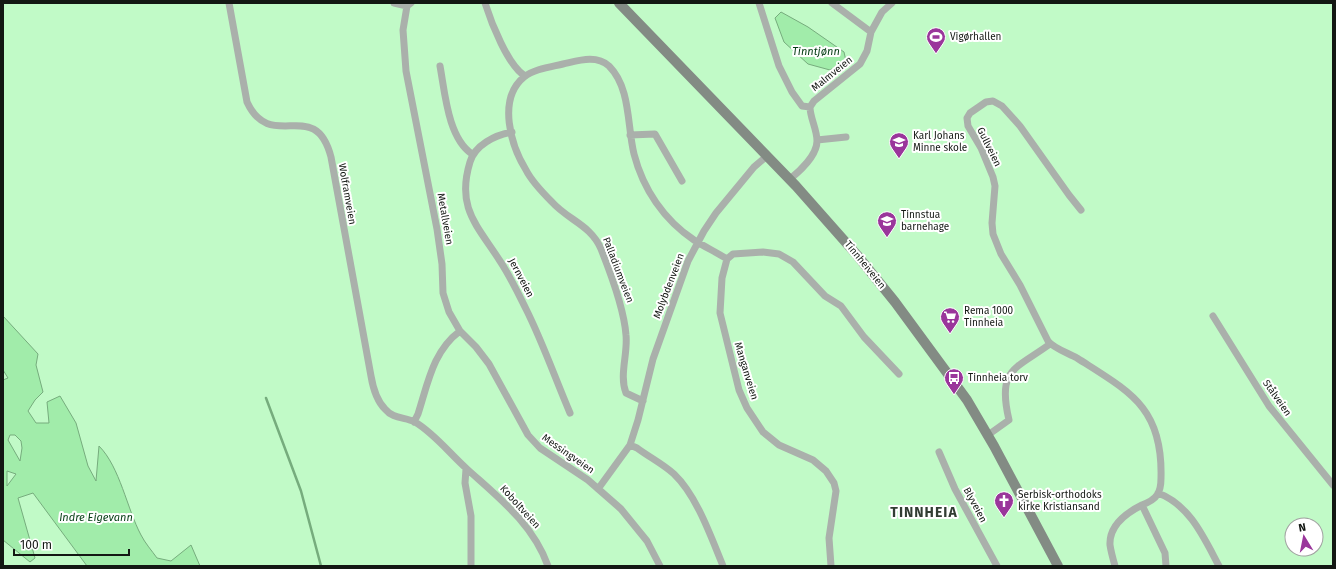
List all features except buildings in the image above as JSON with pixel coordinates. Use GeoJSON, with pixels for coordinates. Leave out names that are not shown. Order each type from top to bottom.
{"type":"FeatureCollection","features":[{"type":"Feature","properties":{"kind":"street","name":"Wolframveien"},"geometry":{"type":"LineString","coordinates":[[229,3],[247,102],[251,111],[264,124],[272,126],[308,126],[318,132],[326,140],[331,157],[374,390],[379,401],[388,413],[395,417],[414,422]]}},
{"type":"Feature","properties":{"kind":"street","name":"Metallveien"},"geometry":{"type":"LineString","coordinates":[[394,3],[409,5],[403,30],[406,71],[437,228],[442,264],[443,293],[449,312],[460,331]]}},
{"type":"Feature","properties":{"kind":"street"},"geometry":{"type":"LineString","coordinates":[[485,3],[499,38],[516,68],[525,76],[542,69],[591,59],[606,64],[613,71],[621,86],[637,164],[655,202],[673,222],[698,242],[727,259],[734,254],[763,252],[779,254],[793,262],[825,296],[841,306],[864,336],[899,374]]}},
{"type":"Feature","properties":{"kind":"street","name":"Tinnheiveien"},"geometry":{"type":"LineString","coordinates":[[619,3],[831,224],[895,302],[958,387],[988,435],[1058,566]]}},
{"type":"Feature","properties":{"kind":"street","name":"Malmveien"},"geometry":{"type":"LineString","coordinates":[[760,3],[783,76],[802,106],[810,107]]}},
{"type":"Feature","properties":{"kind":"street"},"geometry":{"type":"LineString","coordinates":[[832,3],[871,32]]}},
{"type":"Feature","properties":{"kind":"street","name":"Malmveien"},"geometry":{"type":"LineString","coordinates":[[817,140],[810,107],[814,101],[860,64],[867,51],[871,32],[882,12],[892,3]]}},
{"type":"Feature","properties":{"kind":"street"},"geometry":{"type":"LineString","coordinates":[[440,66],[455,131],[464,147],[472,154],[494,137],[512,132]]}},
{"type":"Feature","properties":{"kind":"street","name":"Palladiumveien"},"geometry":{"type":"LineString","coordinates":[[525,76],[519,82],[510,100],[509,109],[512,132],[517,152],[527,173],[553,204],[591,232],[601,249],[626,324],[626,350],[623,386],[626,393],[643,401]]}},
{"type":"Feature","properties":{"kind":"street","name":"Gullveien"},"geometry":{"type":"LineString","coordinates":[[1050,344],[1020,285],[1001,254],[993,234],[992,223],[995,186],[993,176],[981,148],[968,126],[967,118],[970,113],[986,102],[993,101],[1002,106],[1020,126],[1069,196],[1081,210]]}},
{"type":"Feature","properties":{"kind":"street"},"geometry":{"type":"LineString","coordinates":[[630,135],[655,134],[682,181]]}},
{"type":"Feature","properties":{"kind":"street"},"geometry":{"type":"LineString","coordinates":[[790,180],[811,156],[817,140],[846,137]]}},
{"type":"Feature","properties":{"kind":"street","name":"Jernveien"},"geometry":{"type":"LineString","coordinates":[[472,154],[465,183],[465,192],[469,210],[478,230],[504,267],[526,309],[570,413]]}},
{"type":"Feature","properties":{"kind":"street","name":"Molybdenveien"},"geometry":{"type":"LineString","coordinates":[[598,489],[630,444],[657,346],[682,275],[698,242],[716,213],[754,167],[766,156]]}},
{"type":"Feature","properties":{"kind":"street","name":"Manganveien"},"geometry":{"type":"LineString","coordinates":[[727,259],[722,278],[720,313],[739,390],[746,408],[763,432],[779,445],[812,460],[826,471],[834,483],[836,491],[829,538],[831,566]]}},
{"type":"Feature","properties":{"kind":"street","name":"Stålveien"},"geometry":{"type":"LineString","coordinates":[[1213,316],[1269,406],[1333,485]]}},
{"type":"Feature","properties":{"kind":"street"},"geometry":{"type":"LineString","coordinates":[[414,422],[438,356],[447,342],[460,331]]}},
{"type":"Feature","properties":{"kind":"street","name":"Messingveien"},"geometry":{"type":"LineString","coordinates":[[460,331],[476,347],[489,364],[520,424],[534,442],[598,489],[635,524],[647,541],[660,566]]}},
{"type":"Feature","properties":{"kind":"street"},"geometry":{"type":"LineString","coordinates":[[988,435],[1009,420],[1005,389],[1012,371],[1050,344],[1065,351],[1128,392],[1145,409],[1155,427],[1160,444],[1162,467],[1161,482],[1158,493],[1154,499],[1142,505],[1120,520],[1114,528],[1110,545],[1115,566]]}},
{"type":"Feature","properties":{"kind":"street","name":"Koboltveien"},"geometry":{"type":"LineString","coordinates":[[414,422],[445,447],[466,469],[486,484],[522,522],[537,540],[548,566]]}},
{"type":"Feature","properties":{"kind":"street"},"geometry":{"type":"LineString","coordinates":[[630,444],[673,474],[685,487],[710,534],[723,566]]}},
{"type":"Feature","properties":{"kind":"street","name":"Blyveien"},"geometry":{"type":"LineString","coordinates":[[939,452],[955,488],[997,566]]}},
{"type":"Feature","properties":{"kind":"street"},"geometry":{"type":"LineString","coordinates":[[466,469],[465,483],[471,516],[471,566]]}},
{"type":"Feature","properties":{"kind":"street"},"geometry":{"type":"LineString","coordinates":[[1158,493],[1181,506],[1200,531],[1219,566]]}},
{"type":"Feature","properties":{"kind":"street"},"geometry":{"type":"LineString","coordinates":[[1142,505],[1165,553],[1166,566]]}},
{"type":"Feature","properties":{"kind":"shaded area"},"geometry":{"type":"Polygon","coordinates":[[[3,3],[1333,3],[1333,566],[3,566],[3,3]]]}},
{"type":"Feature","properties":{"kind":"water","name":"Tinntjønn"},"geometry":{"type":"Polygon","coordinates":[[[781,12],[808,27],[844,52],[846,61],[830,70],[808,64],[784,42],[775,18],[781,12]]]}},
{"type":"Feature","properties":{"kind":"water","name":"Indre Eigevann"},"geometry":{"type":"Polygon","coordinates":[[[3,316],[38,354],[36,365],[43,392],[35,400],[28,411],[36,423],[49,423],[47,402],[60,396],[76,423],[88,466],[96,481],[99,446],[106,455],[118,477],[141,535],[157,558],[171,561],[191,545],[200,566],[87,566],[33,493],[18,498],[35,558],[30,562],[3,540],[3,380],[8,378],[3,370],[3,316]],[[10,435],[8,440],[20,461],[22,448],[21,441],[15,435],[10,435]],[[7,471],[7,486],[16,474],[7,471]]]}},
{"type":"Feature","properties":{"kind":"waterway"},"geometry":{"type":"LineString","coordinates":[[266,398],[301,491],[321,566]]}},
{"type":"Feature","properties":{"kind":"place","name":"Vigørhallen"},"geometry":{"type":"Point","coordinates":[936,54]}},
{"type":"Feature","properties":{"kind":"place","name":"Karl Johans Minne skole"},"geometry":{"type":"Point","coordinates":[899,159]}},
{"type":"Feature","properties":{"kind":"place","name":"Tinnstua barnehage"},"geometry":{"type":"Point","coordinates":[887,238]}},
{"type":"Feature","properties":{"kind":"place","name":"Rema 1000 Tinnheia"},"geometry":{"type":"Point","coordinates":[950,334]}},
{"type":"Feature","properties":{"kind":"place","name":"Tinnheia torv"},"geometry":{"type":"Point","coordinates":[954,395]}},
{"type":"Feature","properties":{"kind":"place","name":"Serbisk-orthodoks kirke Kristiansand"},"geometry":{"type":"Point","coordinates":[1004,518]}},
{"type":"Feature","properties":{"kind":"district","name":"TINNHEIA"},"geometry":{"type":"Point","coordinates":[924,512]}}]}
